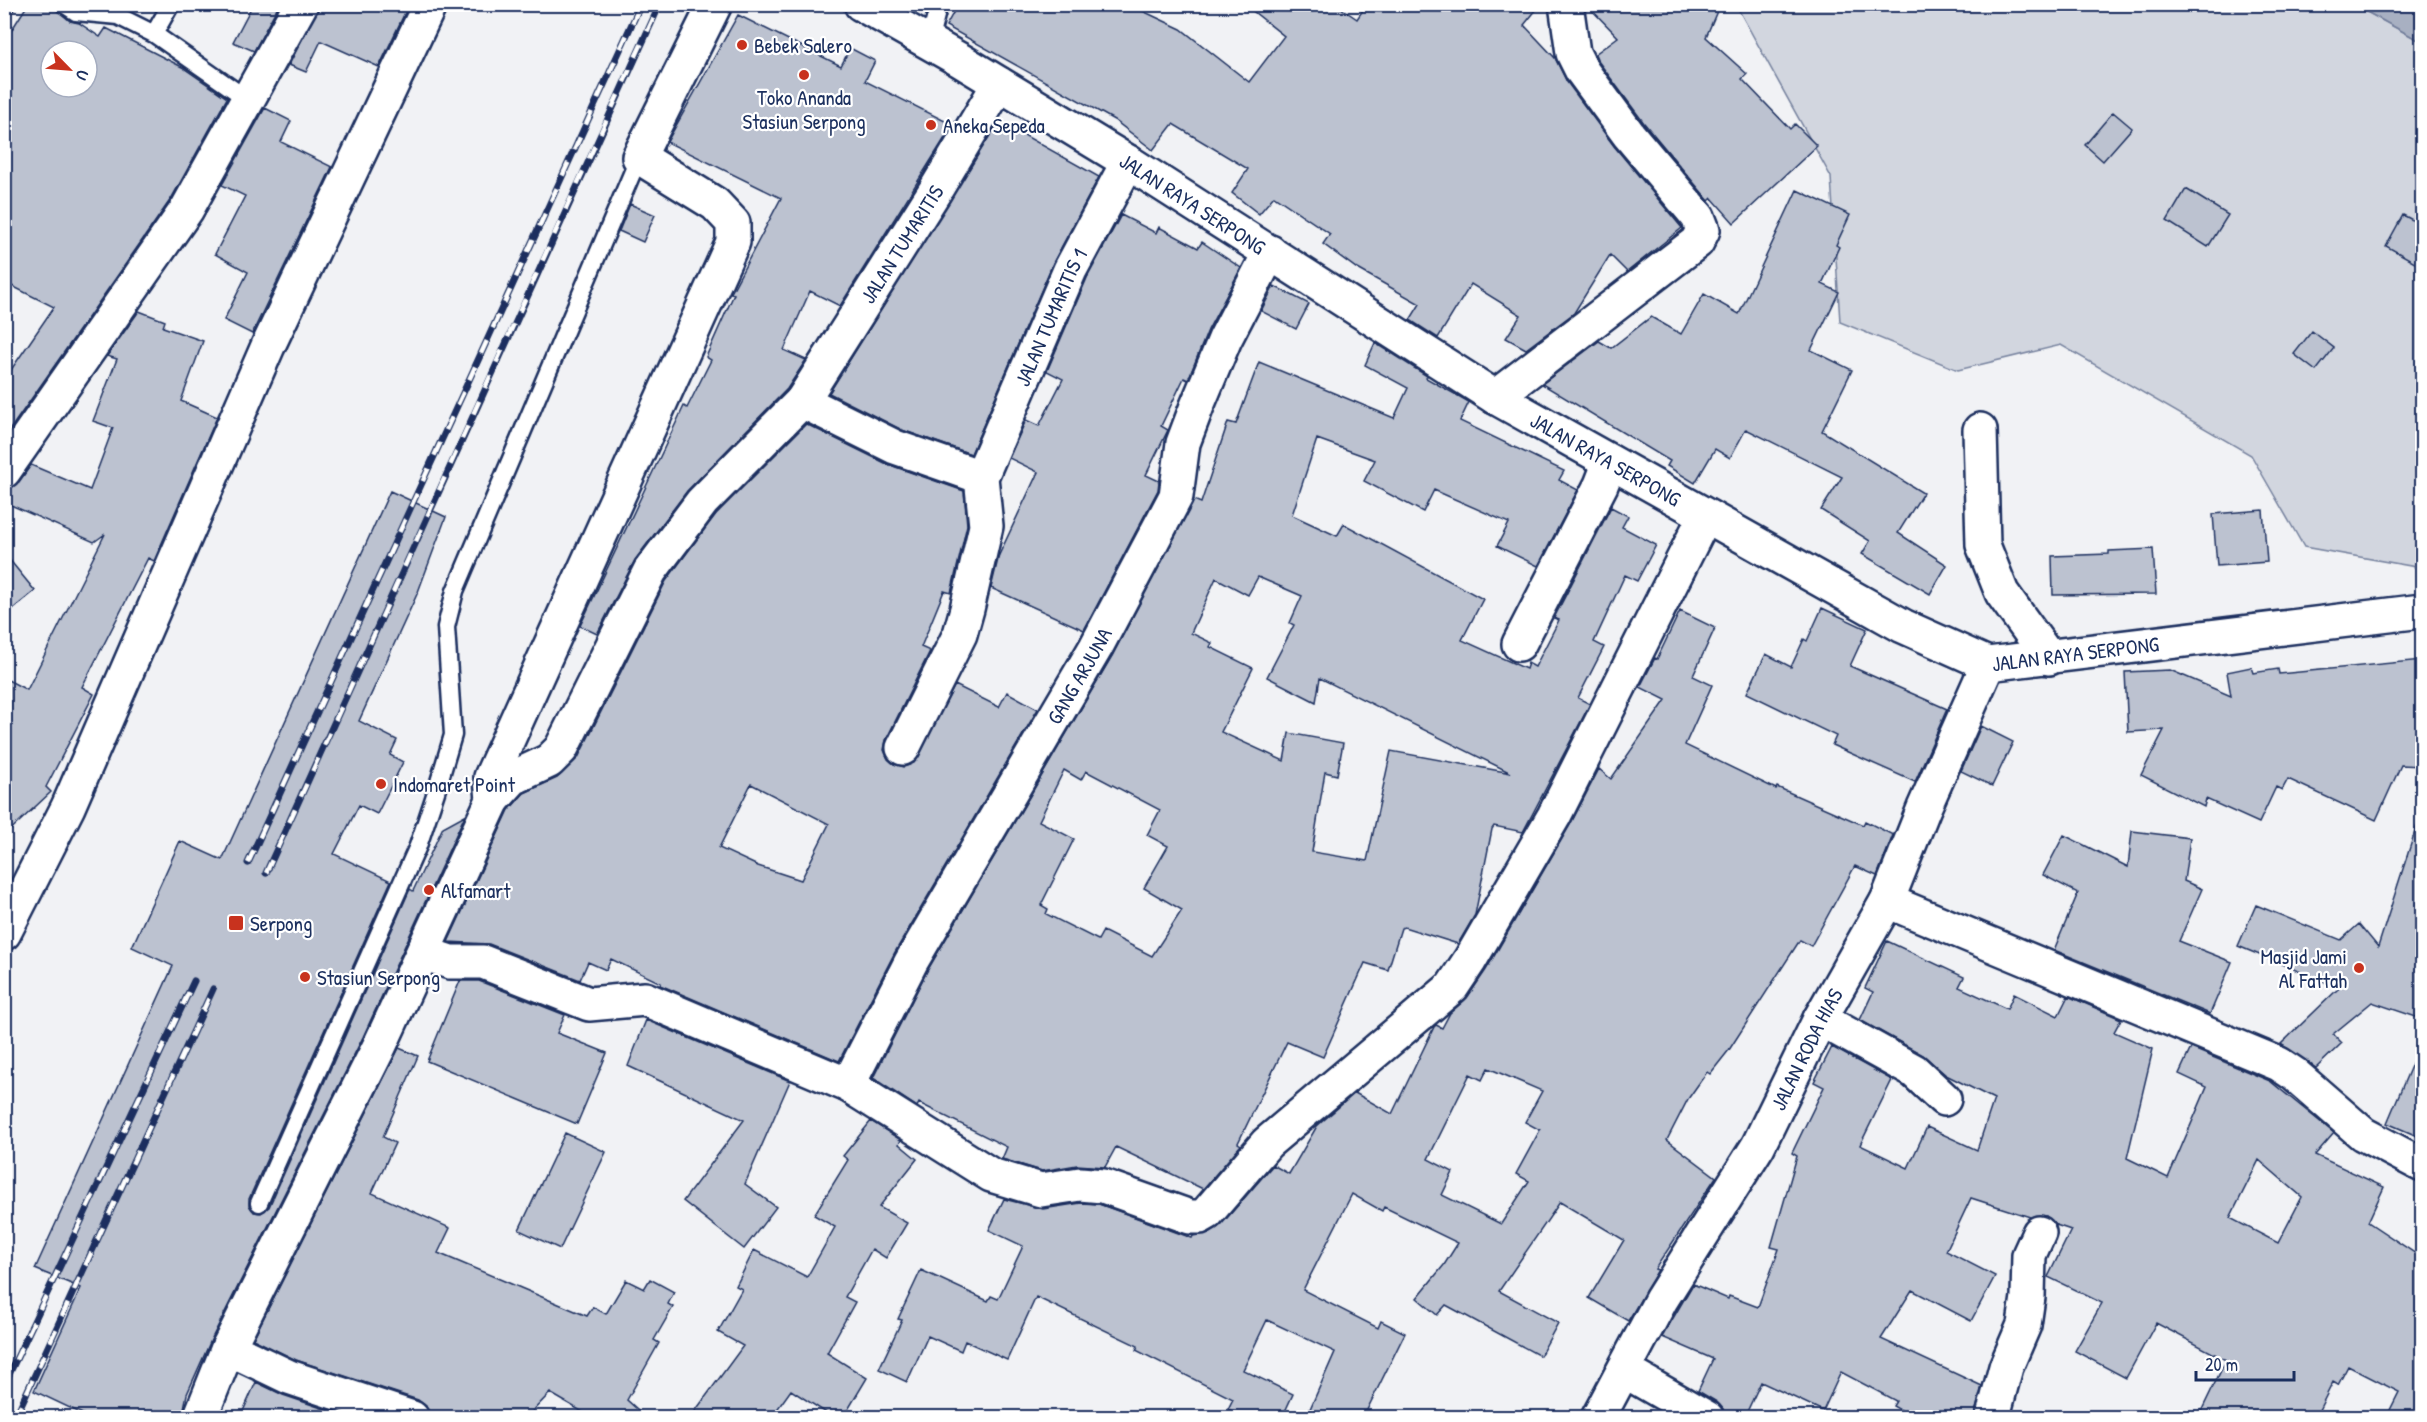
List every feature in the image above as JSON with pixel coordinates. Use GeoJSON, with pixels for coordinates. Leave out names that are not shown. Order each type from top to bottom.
{"type":"FeatureCollection","features":[{"type":"Feature","properties":{"kind":"street"},"geometry":{"type":"LineString","coordinates":[[4,471],[188,209],[301,4]]}},
{"type":"Feature","properties":{"kind":"street"},"geometry":{"type":"LineString","coordinates":[[4,933],[68,807],[268,345],[430,4]]}},
{"type":"Feature","properties":{"kind":"street"},"geometry":{"type":"LineString","coordinates":[[200,1418],[228,1348],[423,953],[493,801],[491,777],[733,242],[732,223],[715,204],[639,157],[716,4]]}},
{"type":"Feature","properties":{"kind":"street","name":"JALAN RAYA SERPONG"},"geometry":{"type":"LineString","coordinates":[[861,4],[929,42],[1128,162],[1495,397],[1903,627],[1988,664],[2422,611]]}},
{"type":"Feature","properties":{"kind":"street"},"geometry":{"type":"LineString","coordinates":[[1495,397],[1697,242],[1703,230],[1698,217],[1629,135],[1582,71],[1573,53],[1566,4]]}},
{"type":"Feature","properties":{"kind":"street","name":"JALAN TUMARITIS"},"geometry":{"type":"LineString","coordinates":[[493,801],[513,778],[549,761],[557,754],[650,571],[702,502],[802,401],[935,191],[999,84]]}},
{"type":"Feature","properties":{"kind":"street","name":"JALAN TUMARITIS 1"},"geometry":{"type":"LineString","coordinates":[[981,477],[1070,270],[1128,162]]}},
{"type":"Feature","properties":{"kind":"street","name":"GANG ARJUNA"},"geometry":{"type":"LineString","coordinates":[[848,1085],[911,962],[1101,638],[1176,496],[1183,443],[1197,406],[1225,339],[1270,252]]}},
{"type":"Feature","properties":{"kind":"street"},"geometry":{"type":"LineString","coordinates":[[802,401],[896,447],[981,477],[986,526],[960,634],[903,748]]}},
{"type":"Feature","properties":{"kind":"street"},"geometry":{"type":"LineString","coordinates":[[1980,430],[1983,545],[2002,593],[2049,658]]}},
{"type":"Feature","properties":{"kind":"street"},"geometry":{"type":"LineString","coordinates":[[1519,644],[1601,485],[1610,462]]}},
{"type":"Feature","properties":{"kind":"street"},"geometry":{"type":"LineString","coordinates":[[423,953],[450,963],[483,962],[589,1004],[645,999],[848,1085],[991,1175],[1041,1190],[1080,1184],[1103,1186],[1190,1217],[1204,1216],[1267,1143],[1452,987],[1554,816],[1705,516]]}},
{"type":"Feature","properties":{"kind":"street","name":"JALAN RODA HIAS"},"geometry":{"type":"LineString","coordinates":[[1598,1418],[1661,1300],[1758,1146],[1820,1019],[1887,901],[1923,808],[1988,664]]}},
{"type":"Feature","properties":{"kind":"street"},"geometry":{"type":"LineString","coordinates":[[1887,901],[2279,1064],[2294,1074],[2363,1134],[2422,1165]]}},
{"type":"Feature","properties":{"kind":"street"},"geometry":{"type":"LineString","coordinates":[[1820,1019],[1914,1071],[1944,1099]]}},
{"type":"Feature","properties":{"kind":"street"},"geometry":{"type":"LineString","coordinates":[[1992,1417],[2006,1367],[2024,1325],[2028,1298],[2029,1255],[2039,1233]]}},
{"type":"Feature","properties":{"kind":"street"},"geometry":{"type":"LineString","coordinates":[[228,1348],[290,1377],[412,1418]]}},
{"type":"Feature","properties":{"kind":"street"},"geometry":{"type":"LineString","coordinates":[[1625,1371],[1707,1418]]}},
{"type":"Feature","properties":{"kind":"lane"},"geometry":{"type":"LineString","coordinates":[[64,4],[76,12],[118,16],[154,34],[247,99]]}},
{"type":"Feature","properties":{"kind":"lane"},"geometry":{"type":"LineString","coordinates":[[154,34],[171,4]]}},
{"type":"Feature","properties":{"kind":"lane"},"geometry":{"type":"LineString","coordinates":[[929,42],[939,4]]}},
{"type":"Feature","properties":{"kind":"lane"},"geometry":{"type":"LineString","coordinates":[[259,1203],[418,846],[453,735],[446,627],[455,591],[639,157]]}},
{"type":"Feature","properties":{"kind":"shaded area"},"geometry":{"type":"Polygon","coordinates":[[[1736,5],[2354,5],[2422,42],[2422,568],[2304,547],[2251,455],[2061,345],[1958,370],[1840,322],[1831,177],[1736,5]]]}},
{"type":"Feature","properties":{"kind":"water"},"geometry":{"type":"Polygon","coordinates":[[[2354,5],[2422,5],[2422,42],[2354,5]]]}},
{"type":"Feature","properties":{"kind":"building"},"geometry":{"type":"Polygon","coordinates":[[[28,4],[50,4],[70,21],[79,23],[100,37],[106,28],[182,67],[227,98],[171,199],[4,438],[4,380],[54,307],[4,282],[4,42],[28,4]]]}},
{"type":"Feature","properties":{"kind":"building"},"geometry":{"type":"Polygon","coordinates":[[[253,4],[279,4],[254,51],[233,42],[253,4]]]}},
{"type":"Feature","properties":{"kind":"building"},"geometry":{"type":"Polygon","coordinates":[[[320,4],[409,4],[379,67],[321,41],[306,72],[289,65],[320,4]]]}},
{"type":"Feature","properties":{"kind":"building"},"geometry":{"type":"Polygon","coordinates":[[[958,4],[1128,4],[1181,29],[1249,82],[1284,36],[1244,4],[1335,4],[1357,19],[1367,4],[1541,4],[1524,25],[1555,58],[1567,82],[1614,146],[1682,228],[1627,272],[1610,255],[1574,313],[1526,349],[1506,338],[1521,315],[1471,284],[1438,338],[1410,320],[1420,304],[1356,268],[1323,244],[1330,234],[1274,196],[1259,214],[1232,193],[1248,169],[1173,124],[1153,150],[1114,120],[946,26],[958,4]]]}},
{"type":"Feature","properties":{"kind":"building"},"geometry":{"type":"Polygon","coordinates":[[[1586,4],[1720,4],[1706,37],[1747,74],[1742,79],[1790,129],[1795,124],[1817,146],[1734,223],[1712,198],[1709,201],[1644,123],[1598,61],[1595,54],[1618,37],[1586,4]]]}},
{"type":"Feature","properties":{"kind":"building"},"geometry":{"type":"Polygon","coordinates":[[[738,15],[841,66],[850,48],[875,61],[865,81],[953,125],[840,306],[810,291],[784,350],[806,360],[787,389],[687,491],[635,560],[597,634],[580,626],[684,406],[687,408],[711,360],[706,357],[734,294],[731,293],[781,198],[667,142],[738,15]]]}},
{"type":"Feature","properties":{"kind":"building"},"geometry":{"type":"Polygon","coordinates":[[[265,108],[291,121],[281,142],[332,167],[252,334],[224,320],[248,272],[215,254],[245,196],[222,185],[265,108]]]}},
{"type":"Feature","properties":{"kind":"building"},"geometry":{"type":"Polygon","coordinates":[[[2113,112],[2132,128],[2103,161],[2085,145],[2113,112]]]}},
{"type":"Feature","properties":{"kind":"building"},"geometry":{"type":"Polygon","coordinates":[[[999,121],[1099,177],[1053,263],[971,454],[902,430],[829,393],[999,121]]]}},
{"type":"Feature","properties":{"kind":"building"},"geometry":{"type":"Polygon","coordinates":[[[2186,189],[2228,215],[2208,247],[2167,221],[2186,189]]]}},
{"type":"Feature","properties":{"kind":"building"},"geometry":{"type":"Polygon","coordinates":[[[1797,190],[1850,215],[1836,245],[1839,247],[1822,284],[1839,292],[1811,350],[1852,370],[1822,431],[1923,493],[1898,533],[1947,565],[1930,594],[1862,554],[1870,541],[1821,510],[1842,477],[1746,429],[1730,458],[1715,449],[1695,483],[1667,466],[1670,461],[1542,384],[1599,341],[1611,348],[1651,317],[1681,334],[1704,294],[1739,314],[1797,190]]]}},
{"type":"Feature","properties":{"kind":"building"},"geometry":{"type":"Polygon","coordinates":[[[630,204],[655,215],[643,242],[619,231],[630,204]]]}},
{"type":"Feature","properties":{"kind":"building"},"geometry":{"type":"Polygon","coordinates":[[[1121,215],[1156,233],[1159,227],[1198,248],[1202,242],[1241,268],[1208,330],[1188,380],[1184,378],[1161,426],[1168,430],[1146,475],[1159,481],[1158,490],[1084,630],[991,588],[999,555],[1038,472],[1009,458],[1026,420],[1039,426],[1063,379],[1047,371],[1087,278],[1121,215]]]}},
{"type":"Feature","properties":{"kind":"building"},"geometry":{"type":"Polygon","coordinates":[[[2403,215],[2422,225],[2422,266],[2386,246],[2403,215]]]}},
{"type":"Feature","properties":{"kind":"building"},"geometry":{"type":"Polygon","coordinates":[[[1274,286],[1309,304],[1296,329],[1261,311],[1274,286]]]}},
{"type":"Feature","properties":{"kind":"building"},"geometry":{"type":"Polygon","coordinates":[[[139,311],[165,321],[163,327],[203,341],[181,401],[217,417],[154,561],[148,558],[82,687],[94,694],[46,787],[51,792],[4,836],[4,678],[27,690],[105,534],[94,542],[4,502],[4,489],[19,482],[31,465],[90,490],[113,428],[93,421],[117,359],[107,356],[139,311]]]}},
{"type":"Feature","properties":{"kind":"building"},"geometry":{"type":"Polygon","coordinates":[[[2312,331],[2334,348],[2316,371],[2294,354],[2312,331]]]}},
{"type":"Feature","properties":{"kind":"building"},"geometry":{"type":"Polygon","coordinates":[[[1375,343],[1427,376],[1426,378],[1469,402],[1460,421],[1564,471],[1559,480],[1578,490],[1538,566],[1497,546],[1509,523],[1434,490],[1423,512],[1364,481],[1375,460],[1317,439],[1292,515],[1337,536],[1344,524],[1483,599],[1462,640],[1526,669],[1528,663],[1535,667],[1559,620],[1554,618],[1611,507],[1628,516],[1622,527],[1656,545],[1637,581],[1625,575],[1594,642],[1604,647],[1578,698],[1590,704],[1523,832],[1494,826],[1492,829],[1475,915],[1458,944],[1401,928],[1388,970],[1365,963],[1323,1057],[1287,1042],[1238,1143],[1241,1145],[1203,1189],[1116,1147],[1105,1167],[1077,1165],[1042,1171],[1002,1159],[1007,1147],[919,1103],[917,1107],[873,1078],[927,971],[1112,656],[1194,500],[1201,503],[1228,422],[1236,424],[1259,362],[1394,418],[1408,388],[1365,365],[1375,343]],[[1258,577],[1248,595],[1216,578],[1191,633],[1212,643],[1210,647],[1253,668],[1221,732],[1284,761],[1289,733],[1343,743],[1337,775],[1325,772],[1312,852],[1367,861],[1391,751],[1511,773],[1320,678],[1316,702],[1267,677],[1294,625],[1290,623],[1302,596],[1258,577]],[[1064,770],[1039,821],[1074,839],[1041,905],[1048,909],[1046,914],[1098,940],[1103,931],[1152,956],[1182,910],[1144,888],[1168,846],[1147,835],[1160,810],[1086,771],[1081,780],[1064,770]]]}},
{"type":"Feature","properties":{"kind":"building"},"geometry":{"type":"Polygon","coordinates":[[[806,424],[887,464],[964,491],[967,525],[951,593],[944,591],[921,647],[930,651],[886,740],[884,750],[888,759],[894,764],[904,767],[914,763],[955,685],[999,707],[1007,692],[1038,709],[895,952],[839,1061],[660,985],[661,983],[611,959],[606,970],[588,962],[580,980],[489,944],[448,942],[509,810],[524,793],[557,778],[578,758],[666,581],[716,514],[806,424]],[[751,784],[719,848],[758,866],[801,880],[829,824],[751,784]]]}},
{"type":"Feature","properties":{"kind":"building"},"geometry":{"type":"Polygon","coordinates":[[[390,491],[446,517],[418,592],[359,721],[397,740],[390,755],[403,762],[377,814],[359,805],[334,854],[391,881],[249,1199],[249,1205],[254,1212],[261,1213],[269,1207],[410,889],[413,891],[443,827],[465,815],[363,1037],[211,1340],[187,1394],[182,1418],[91,1418],[34,1391],[81,1288],[35,1269],[173,966],[132,947],[180,841],[222,860],[390,491]]]}},
{"type":"Feature","properties":{"kind":"building"},"geometry":{"type":"Polygon","coordinates":[[[2263,510],[2267,562],[2217,566],[2213,514],[2263,510]]]}},
{"type":"Feature","properties":{"kind":"building"},"geometry":{"type":"Polygon","coordinates":[[[2153,549],[2156,594],[2053,595],[2052,556],[2109,554],[2109,551],[2153,549]]]}},
{"type":"Feature","properties":{"kind":"building"},"geometry":{"type":"Polygon","coordinates":[[[4,553],[35,591],[4,616],[4,553]]]}},
{"type":"Feature","properties":{"kind":"building"},"geometry":{"type":"Polygon","coordinates":[[[1822,608],[1867,629],[1850,666],[1947,709],[1915,782],[1832,745],[1836,736],[1747,693],[1766,654],[1791,667],[1804,639],[1807,641],[1822,608]]]}},
{"type":"Feature","properties":{"kind":"building"},"geometry":{"type":"Polygon","coordinates":[[[1680,611],[1715,628],[1693,676],[1712,685],[1685,745],[1776,789],[1777,787],[1863,825],[1865,821],[1893,835],[1877,876],[1855,866],[1811,946],[1800,940],[1729,1050],[1710,1074],[1707,1072],[1688,1099],[1667,1140],[1716,1177],[1655,1269],[1658,1270],[1628,1321],[1589,1298],[1624,1240],[1560,1202],[1499,1291],[1558,1323],[1540,1356],[1446,1305],[1437,1315],[1417,1298],[1444,1265],[1458,1243],[1384,1207],[1382,1211],[1352,1194],[1303,1290],[1378,1328],[1381,1321],[1405,1333],[1363,1418],[1306,1418],[1335,1352],[1267,1320],[1243,1370],[1293,1394],[1282,1418],[1245,1418],[1228,1409],[1233,1399],[1136,1350],[1138,1346],[1036,1297],[1007,1360],[965,1341],[961,1351],[928,1336],[907,1382],[879,1369],[902,1320],[898,1319],[921,1270],[988,1301],[991,1296],[998,1299],[1023,1246],[989,1230],[1004,1199],[1043,1209],[1081,1203],[1099,1204],[1192,1238],[1209,1233],[1221,1225],[1273,1165],[1289,1174],[1317,1126],[1355,1093],[1392,1114],[1434,1027],[1436,1025],[1442,1028],[1450,1013],[1467,998],[1486,970],[1570,825],[1599,769],[1611,779],[1666,700],[1640,687],[1655,658],[1657,659],[1680,611]],[[1488,1068],[1482,1080],[1470,1074],[1428,1159],[1453,1172],[1442,1195],[1501,1224],[1529,1181],[1516,1174],[1540,1130],[1525,1122],[1542,1091],[1488,1068]]]}},
{"type":"Feature","properties":{"kind":"building"},"geometry":{"type":"Polygon","coordinates":[[[2422,660],[2422,766],[2401,765],[2376,820],[2288,779],[2282,790],[2276,787],[2259,823],[2206,799],[2204,807],[2141,775],[2164,730],[2128,732],[2125,672],[2170,670],[2231,696],[2227,672],[2251,667],[2253,673],[2278,669],[2279,674],[2422,660]]]}},
{"type":"Feature","properties":{"kind":"building"},"geometry":{"type":"Polygon","coordinates":[[[1981,726],[2013,742],[1992,786],[1961,771],[1981,726]]]}},
{"type":"Feature","properties":{"kind":"building"},"geometry":{"type":"Polygon","coordinates":[[[2417,825],[2422,826],[2422,1019],[2372,1002],[2333,1034],[2342,1043],[2316,1068],[2281,1044],[2339,988],[2238,946],[2256,905],[2341,940],[2359,924],[2378,947],[2417,825]]]}},
{"type":"Feature","properties":{"kind":"building"},"geometry":{"type":"Polygon","coordinates":[[[2132,831],[2190,838],[2184,881],[2202,889],[2179,941],[2232,962],[2210,1014],[2054,950],[2078,893],[2043,875],[2064,835],[2128,867],[2132,831]]]}},
{"type":"Feature","properties":{"kind":"building"},"geometry":{"type":"Polygon","coordinates":[[[1887,941],[1964,977],[1959,987],[2007,1009],[2014,994],[2058,1016],[2068,996],[2121,1019],[2114,1032],[2153,1049],[2127,1158],[2168,1178],[2207,1087],[2179,1074],[2191,1048],[2270,1081],[2334,1133],[2315,1155],[2384,1187],[2368,1222],[2422,1258],[2422,1418],[2386,1418],[2399,1392],[2348,1366],[2338,1385],[2333,1382],[2315,1418],[2198,1418],[2226,1360],[2156,1323],[2126,1378],[2075,1351],[2102,1303],[2048,1277],[2071,1230],[2056,1225],[2046,1216],[2030,1217],[1971,1198],[1946,1251],[1995,1276],[1971,1321],[1912,1290],[1881,1339],[1982,1386],[1974,1418],[1914,1418],[1893,1406],[1896,1401],[1841,1372],[1823,1411],[1761,1382],[1744,1418],[1726,1418],[1717,1402],[1698,1391],[1713,1359],[1662,1337],[1693,1284],[1728,1299],[1729,1296],[1758,1307],[1779,1249],[1771,1247],[1797,1156],[1792,1153],[1824,1087],[1814,1082],[1832,1047],[1892,1080],[1860,1145],[1908,1168],[1927,1127],[1977,1150],[1994,1099],[1946,1075],[1923,1055],[1860,1020],[1873,992],[1865,988],[1887,941]],[[2259,1160],[2230,1218],[2278,1243],[2302,1197],[2259,1160]]]}},
{"type":"Feature","properties":{"kind":"building"},"geometry":{"type":"Polygon","coordinates":[[[460,981],[479,981],[565,1015],[557,1033],[607,1053],[577,1124],[427,1061],[460,981]]]}},
{"type":"Feature","properties":{"kind":"building"},"geometry":{"type":"Polygon","coordinates":[[[646,1020],[790,1081],[745,1184],[776,1207],[744,1249],[683,1201],[744,1120],[628,1066],[646,1020]]]}},
{"type":"Feature","properties":{"kind":"building"},"geometry":{"type":"Polygon","coordinates":[[[2422,1040],[2422,1138],[2387,1123],[2422,1040]]]}},
{"type":"Feature","properties":{"kind":"building"},"geometry":{"type":"Polygon","coordinates":[[[399,1048],[418,1056],[383,1137],[395,1143],[372,1193],[450,1228],[438,1253],[587,1316],[593,1307],[606,1314],[626,1280],[644,1289],[650,1279],[674,1292],[668,1304],[673,1307],[654,1340],[659,1343],[627,1400],[647,1418],[593,1418],[550,1393],[526,1418],[430,1418],[426,1406],[418,1400],[296,1360],[253,1339],[399,1048]]]}},
{"type":"Feature","properties":{"kind":"building"},"geometry":{"type":"Polygon","coordinates":[[[871,1121],[901,1140],[899,1144],[917,1159],[879,1207],[907,1223],[886,1258],[872,1249],[845,1297],[855,1302],[827,1353],[867,1378],[843,1418],[834,1418],[791,1390],[771,1418],[690,1418],[743,1346],[718,1332],[742,1289],[736,1286],[754,1250],[807,1277],[835,1227],[814,1215],[848,1160],[843,1156],[871,1121]]]}},
{"type":"Feature","properties":{"kind":"building"},"geometry":{"type":"Polygon","coordinates":[[[565,1133],[606,1152],[560,1249],[519,1230],[565,1133]]]}},
{"type":"Feature","properties":{"kind":"building"},"geometry":{"type":"Polygon","coordinates":[[[256,1382],[283,1395],[351,1418],[240,1418],[256,1382]]]}},
{"type":"Feature","properties":{"kind":"railway"},"geometry":{"type":"LineString","coordinates":[[248,863],[641,4]]}},
{"type":"Feature","properties":{"kind":"railway"},"geometry":{"type":"LineString","coordinates":[[266,873],[660,4]]}},
{"type":"Feature","properties":{"kind":"railway"},"geometry":{"type":"LineString","coordinates":[[4,1385],[194,981]]}},
{"type":"Feature","properties":{"kind":"railway"},"geometry":{"type":"LineString","coordinates":[[15,1418],[213,989]]}},
{"type":"Feature","properties":{"kind":"place","name":"Bebek Salero"},"geometry":{"type":"Point","coordinates":[742,45]}},
{"type":"Feature","properties":{"kind":"place","name":"Toko Ananda Stasiun Serpong"},"geometry":{"type":"Point","coordinates":[804,75]}},
{"type":"Feature","properties":{"kind":"place","name":"Aneka Sepeda"},"geometry":{"type":"Point","coordinates":[931,125]}},
{"type":"Feature","properties":{"kind":"place","name":"Indomaret Point"},"geometry":{"type":"Point","coordinates":[381,784]}},
{"type":"Feature","properties":{"kind":"place","name":"Alfamart"},"geometry":{"type":"Point","coordinates":[429,890]}},
{"type":"Feature","properties":{"kind":"place","name":"Serpong"},"geometry":{"type":"Point","coordinates":[236,923]}},
{"type":"Feature","properties":{"kind":"place","name":"Masjid Jami Al Fattah"},"geometry":{"type":"Point","coordinates":[2359,968]}},
{"type":"Feature","properties":{"kind":"place","name":"Stasiun Serpong"},"geometry":{"type":"Point","coordinates":[305,977]}}]}
